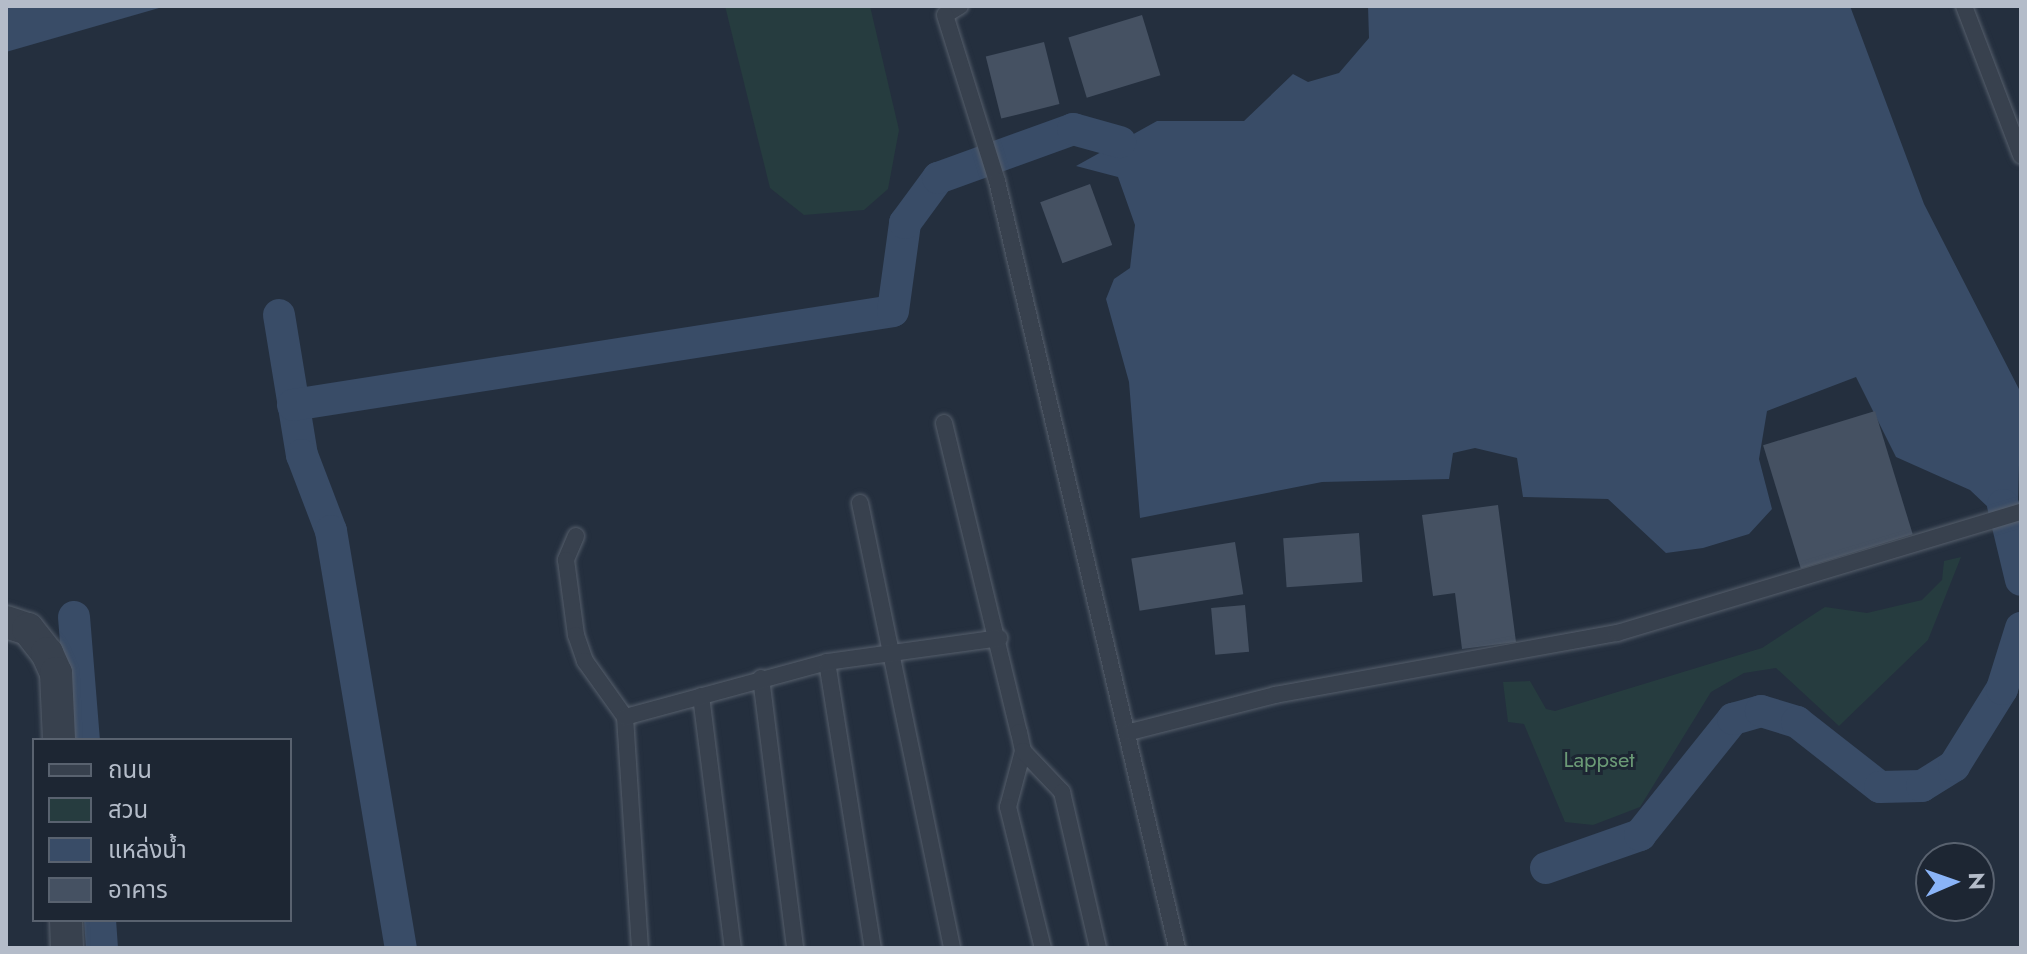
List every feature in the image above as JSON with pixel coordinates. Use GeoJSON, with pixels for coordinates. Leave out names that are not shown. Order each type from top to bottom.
{"type":"FeatureCollection","features":[{"type":"Feature","properties":{"kind":"street"},"geometry":{"type":"LineString","coordinates":[[6,622],[28,629],[47,653],[56,673],[59,738]]}},
{"type":"Feature","properties":{"kind":"street"},"geometry":{"type":"LineString","coordinates":[[66,922],[67,948]]}},
{"type":"Feature","properties":{"kind":"lane"},"geometry":{"type":"LineString","coordinates":[[960,6],[945,15],[997,181],[1130,732],[1177,948]]}},
{"type":"Feature","properties":{"kind":"lane"},"geometry":{"type":"LineString","coordinates":[[1964,6],[2021,155]]}},
{"type":"Feature","properties":{"kind":"lane"},"geometry":{"type":"LineString","coordinates":[[944,423],[999,638],[1023,751],[1008,807],[1043,948]]}},
{"type":"Feature","properties":{"kind":"lane"},"geometry":{"type":"LineString","coordinates":[[860,503],[952,948]]}},
{"type":"Feature","properties":{"kind":"lane"},"geometry":{"type":"LineString","coordinates":[[1130,732],[1275,695],[1630,630],[2021,512]]}},
{"type":"Feature","properties":{"kind":"lane"},"geometry":{"type":"LineString","coordinates":[[576,536],[566,560],[576,635],[585,661],[625,717],[640,948]]}},
{"type":"Feature","properties":{"kind":"lane"},"geometry":{"type":"LineString","coordinates":[[625,717],[827,662],[999,638]]}},
{"type":"Feature","properties":{"kind":"lane"},"geometry":{"type":"LineString","coordinates":[[827,662],[873,948]]}},
{"type":"Feature","properties":{"kind":"lane"},"geometry":{"type":"LineString","coordinates":[[761,678],[795,948]]}},
{"type":"Feature","properties":{"kind":"lane"},"geometry":{"type":"LineString","coordinates":[[701,696],[733,948]]}},
{"type":"Feature","properties":{"kind":"lane"},"geometry":{"type":"LineString","coordinates":[[1023,751],[1062,792],[1098,948]]}},
{"type":"Feature","properties":{"kind":"green space"},"geometry":{"type":"Polygon","coordinates":[[[725,6],[870,6],[899,130],[888,189],[864,210],[804,215],[770,188],[725,6]]]}},
{"type":"Feature","properties":{"kind":"green space","name":"Lappset"},"geometry":{"type":"Polygon","coordinates":[[[1961,557],[1928,640],[1839,726],[1776,668],[1744,673],[1711,692],[1640,807],[1593,825],[1565,822],[1524,724],[1508,722],[1503,682],[1530,681],[1546,709],[1555,711],[1762,648],[1825,607],[1867,613],[1922,600],[1942,580],[1944,561],[1961,557]]]}},
{"type":"Feature","properties":{"kind":"water"},"geometry":{"type":"Polygon","coordinates":[[[6,6],[166,6],[6,52],[6,6]]]}},
{"type":"Feature","properties":{"kind":"water"},"geometry":{"type":"Polygon","coordinates":[[[1368,6],[1850,6],[1924,204],[2021,393],[2018,501],[1990,509],[1970,490],[1896,457],[1856,377],[1767,411],[1759,459],[1772,509],[1749,534],[1703,548],[1666,553],[1608,499],[1523,497],[1517,458],[1475,448],[1453,453],[1449,479],[1322,482],[1140,518],[1129,382],[1106,299],[1114,279],[1130,268],[1135,225],[1118,177],[1076,166],[1157,121],[1244,121],[1293,74],[1308,82],[1339,73],[1369,38],[1368,6]]]}},
{"type":"Feature","properties":{"kind":"building"},"geometry":{"type":"Polygon","coordinates":[[[1142,15],[1160,75],[1087,98],[1068,38],[1142,15]]]}},
{"type":"Feature","properties":{"kind":"building"},"geometry":{"type":"Polygon","coordinates":[[[1044,42],[1059,104],[1001,119],[986,57],[1044,42]]]}},
{"type":"Feature","properties":{"kind":"building"},"geometry":{"type":"Polygon","coordinates":[[[1090,184],[1112,245],[1062,263],[1040,202],[1090,184]]]}},
{"type":"Feature","properties":{"kind":"building"},"geometry":{"type":"Polygon","coordinates":[[[1875,411],[1913,534],[1801,569],[1763,445],[1875,411]]]}},
{"type":"Feature","properties":{"kind":"building"},"geometry":{"type":"Polygon","coordinates":[[[1498,505],[1516,642],[1462,649],[1455,593],[1433,596],[1422,515],[1498,505]]]}},
{"type":"Feature","properties":{"kind":"building"},"geometry":{"type":"Polygon","coordinates":[[[1359,533],[1362,582],[1287,587],[1283,538],[1359,533]]]}},
{"type":"Feature","properties":{"kind":"building"},"geometry":{"type":"Polygon","coordinates":[[[1235,542],[1243,594],[1140,611],[1131,558],[1235,542]]]}},
{"type":"Feature","properties":{"kind":"building"},"geometry":{"type":"Polygon","coordinates":[[[1245,605],[1249,652],[1215,655],[1211,608],[1245,605]]]}},
{"type":"Feature","properties":{"kind":"waterway"},"geometry":{"type":"LineString","coordinates":[[293,405],[893,311],[905,223],[938,178],[1073,129],[1120,142]]}},
{"type":"Feature","properties":{"kind":"waterway"},"geometry":{"type":"LineString","coordinates":[[279,315],[302,455],[331,531],[401,948]]}},
{"type":"Feature","properties":{"kind":"waterway"},"geometry":{"type":"LineString","coordinates":[[2003,505],[2021,580]]}},
{"type":"Feature","properties":{"kind":"waterway"},"geometry":{"type":"LineString","coordinates":[[74,617],[84,738]]}},
{"type":"Feature","properties":{"kind":"waterway"},"geometry":{"type":"LineString","coordinates":[[1546,868],[1640,835],[1733,719],[1761,711],[1797,722],[1880,787],[1922,786],[1954,766],[2002,689],[2021,628]]}},
{"type":"Feature","properties":{"kind":"waterway"},"geometry":{"type":"LineString","coordinates":[[100,922],[102,948]]}}]}
